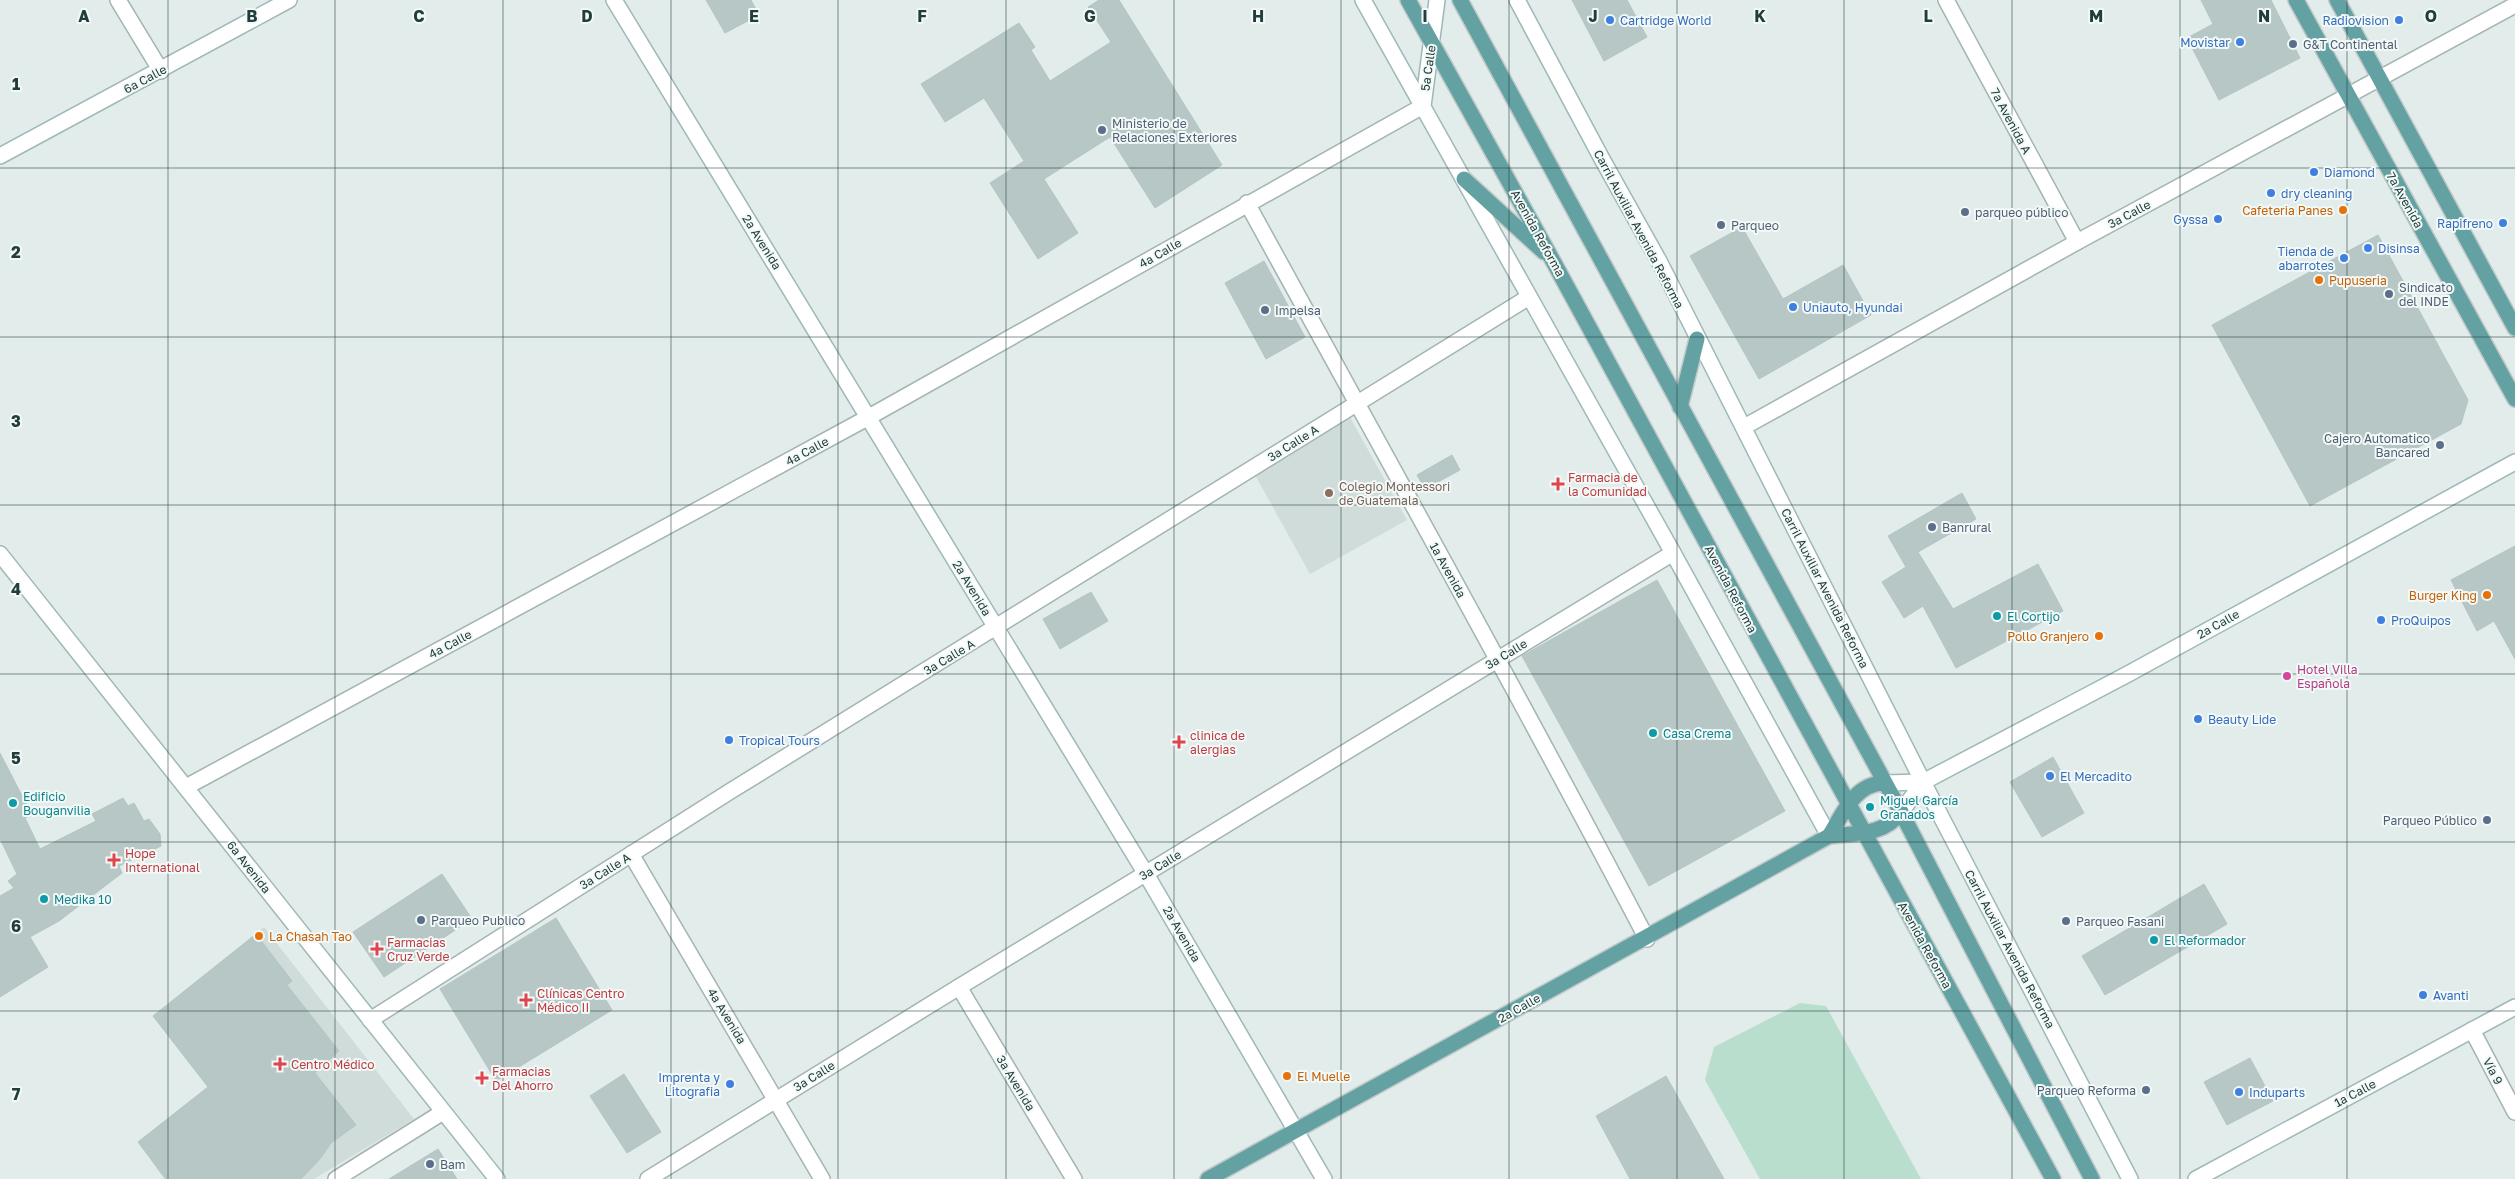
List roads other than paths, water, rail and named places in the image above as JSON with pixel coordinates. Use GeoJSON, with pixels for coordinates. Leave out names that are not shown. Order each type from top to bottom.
{"type":"FeatureCollection","features":[{"type":"Feature","properties":{"kind":"main road","name":"Avenida Reforma"},"geometry":{"type":"LineString","coordinates":[[1408,0],[1553,261],[2053,1179]]}},
{"type":"Feature","properties":{"kind":"main road"},"geometry":{"type":"LineString","coordinates":[[1460,0],[1901,812],[2092,1179]]}},
{"type":"Feature","properties":{"kind":"main road","name":"7a Avenida"},"geometry":{"type":"LineString","coordinates":[[2296,0],[2515,399]]}},
{"type":"Feature","properties":{"kind":"main road"},"geometry":{"type":"LineString","coordinates":[[2337,0],[2378,79],[2515,328]]}},
{"type":"Feature","properties":{"kind":"main road"},"geometry":{"type":"LineString","coordinates":[[1464,179],[1553,261]]}},
{"type":"Feature","properties":{"kind":"main road"},"geometry":{"type":"LineString","coordinates":[[1680,407],[1697,339]]}},
{"type":"Feature","properties":{"kind":"main road","name":"2a Calle"},"geometry":{"type":"LineString","coordinates":[[1829,836],[1848,805],[1860,790],[1872,784],[1884,783]]}},
{"type":"Feature","properties":{"kind":"main road","name":"2a Calle"},"geometry":{"type":"LineString","coordinates":[[1208,1179],[1829,836],[1881,830],[1889,825],[1901,812]]}},
{"type":"Feature","properties":{"kind":"street"},"geometry":{"type":"LineString","coordinates":[[118,0],[161,71]]}},
{"type":"Feature","properties":{"kind":"street","name":"6a Calle"},"geometry":{"type":"LineString","coordinates":[[0,156],[161,71],[289,0]]}},
{"type":"Feature","properties":{"kind":"street","name":"2a Avenida"},"geometry":{"type":"LineString","coordinates":[[614,0],[1146,874],[1324,1179]]}},
{"type":"Feature","properties":{"kind":"street"},"geometry":{"type":"LineString","coordinates":[[1363,0],[1673,553],[1829,836]]}},
{"type":"Feature","properties":{"kind":"street","name":"5a Calle"},"geometry":{"type":"LineString","coordinates":[[1423,106],[1437,0]]}},
{"type":"Feature","properties":{"kind":"street","name":"7a Avenida A"},"geometry":{"type":"LineString","coordinates":[[1946,0],[2076,242]]}},
{"type":"Feature","properties":{"kind":"street","name":"Carril Auxiliar Avenida Reforma"},"geometry":{"type":"LineString","coordinates":[[1519,1],[1602,159],[1659,261],[1923,782],[2130,1179]]}},
{"type":"Feature","properties":{"kind":"street","name":"3a Calle"},"geometry":{"type":"LineString","coordinates":[[1744,426],[2076,242],[2515,5]]}},
{"type":"Feature","properties":{"kind":"street","name":"4a Calle"},"geometry":{"type":"LineString","coordinates":[[186,788],[869,417],[1423,106]]}},
{"type":"Feature","properties":{"kind":"street","name":"1a Avenida"},"geometry":{"type":"LineString","coordinates":[[1248,203],[1356,403],[1498,658],[1646,938]]}},
{"type":"Feature","properties":{"kind":"street","name":"3a Calle A"},"geometry":{"type":"LineString","coordinates":[[370,1020],[729,792],[1529,297]]}},
{"type":"Feature","properties":{"kind":"street","name":"2a Calle"},"geometry":{"type":"LineString","coordinates":[[1901,812],[1923,782],[2128,674],[2514,461]]}},
{"type":"Feature","properties":{"kind":"street","name":"3a Calle"},"geometry":{"type":"LineString","coordinates":[[648,1179],[959,987],[1673,553]]}},
{"type":"Feature","properties":{"kind":"street","name":"6a Avenida"},"geometry":{"type":"LineString","coordinates":[[0,554],[497,1179]]}},
{"type":"Feature","properties":{"kind":"street","name":"2a Calle"},"geometry":{"type":"LineString","coordinates":[[1884,783],[1923,782]]}},
{"type":"Feature","properties":{"kind":"street","name":"4a Avenida"},"geometry":{"type":"LineString","coordinates":[[631,854],[822,1179]]}},
{"type":"Feature","properties":{"kind":"street","name":"3a Avenida"},"geometry":{"type":"LineString","coordinates":[[959,987],[1074,1179]]}},
{"type":"Feature","properties":{"kind":"street","name":"1ª Calle"},"geometry":{"type":"LineString","coordinates":[[2196,1179],[2515,1007]]}},
{"type":"Feature","properties":{"kind":"street","name":"Vía 9"},"geometry":{"type":"LineString","coordinates":[[2472,1030],[2515,1112]]}},
{"type":"Feature","properties":{"kind":"street"},"geometry":{"type":"LineString","coordinates":[[336,1179],[443,1112]]}},
{"type":"Feature","properties":{"kind":"place","name":"Cartridge World"},"geometry":{"type":"Point","coordinates":[1610,20]}},
{"type":"Feature","properties":{"kind":"place","name":"Radiovision"},"geometry":{"type":"Point","coordinates":[2399,20]}},
{"type":"Feature","properties":{"kind":"place","name":"Movistar"},"geometry":{"type":"Point","coordinates":[2240,42]}},
{"type":"Feature","properties":{"kind":"place","name":"G&T Continental"},"geometry":{"type":"Point","coordinates":[2293,44]}},
{"type":"Feature","properties":{"kind":"place","name":"Ministerio de Relaciones Exteriores"},"geometry":{"type":"Point","coordinates":[1102,130]}},
{"type":"Feature","properties":{"kind":"place","name":"Diamond"},"geometry":{"type":"Point","coordinates":[2314,172]}},
{"type":"Feature","properties":{"kind":"place","name":"dry cleaning"},"geometry":{"type":"Point","coordinates":[2271,193]}},
{"type":"Feature","properties":{"kind":"place","name":"Cafeteria Panes"},"geometry":{"type":"Point","coordinates":[2343,210]}},
{"type":"Feature","properties":{"kind":"place","name":"parqueo público"},"geometry":{"type":"Point","coordinates":[1965,212]}},
{"type":"Feature","properties":{"kind":"place","name":"Gyssa"},"geometry":{"type":"Point","coordinates":[2218,219]}},
{"type":"Feature","properties":{"kind":"place","name":"Rapifreno"},"geometry":{"type":"Point","coordinates":[2503,223]}},
{"type":"Feature","properties":{"kind":"place","name":"Parqueo"},"geometry":{"type":"Point","coordinates":[1721,225]}},
{"type":"Feature","properties":{"kind":"place","name":"Disinsa"},"geometry":{"type":"Point","coordinates":[2368,248]}},
{"type":"Feature","properties":{"kind":"place","name":"Tienda de abarrotes"},"geometry":{"type":"Point","coordinates":[2344,258]}},
{"type":"Feature","properties":{"kind":"place","name":"Pupuseria"},"geometry":{"type":"Point","coordinates":[2319,280]}},
{"type":"Feature","properties":{"kind":"place","name":"Sindicato del INDE"},"geometry":{"type":"Point","coordinates":[2389,294]}},
{"type":"Feature","properties":{"kind":"place","name":"Uniauto, Hyundai"},"geometry":{"type":"Point","coordinates":[1793,307]}},
{"type":"Feature","properties":{"kind":"place","name":"Impelsa"},"geometry":{"type":"Point","coordinates":[1265,310]}},
{"type":"Feature","properties":{"kind":"place","name":"Cajero Automatico Bancared"},"geometry":{"type":"Point","coordinates":[2440,445]}},
{"type":"Feature","properties":{"kind":"place","name":"Farmacia de la Comunidad"},"geometry":{"type":"Point","coordinates":[1558,484]}},
{"type":"Feature","properties":{"kind":"place","name":"Colegio Montessori de Guatemala"},"geometry":{"type":"Point","coordinates":[1329,493]}},
{"type":"Feature","properties":{"kind":"place","name":"Banrural"},"geometry":{"type":"Point","coordinates":[1932,527]}},
{"type":"Feature","properties":{"kind":"place","name":"Burger King"},"geometry":{"type":"Point","coordinates":[2487,595]}},
{"type":"Feature","properties":{"kind":"place","name":"El Cortijo"},"geometry":{"type":"Point","coordinates":[1997,616]}},
{"type":"Feature","properties":{"kind":"place","name":"ProQuipos"},"geometry":{"type":"Point","coordinates":[2381,620]}},
{"type":"Feature","properties":{"kind":"place","name":"Pollo Granjero"},"geometry":{"type":"Point","coordinates":[2099,636]}},
{"type":"Feature","properties":{"kind":"place","name":"Hotel Villa Española"},"geometry":{"type":"Point","coordinates":[2287,676]}},
{"type":"Feature","properties":{"kind":"place","name":"Beauty Lide"},"geometry":{"type":"Point","coordinates":[2198,719]}},
{"type":"Feature","properties":{"kind":"place","name":"Casa Crema"},"geometry":{"type":"Point","coordinates":[1653,733]}},
{"type":"Feature","properties":{"kind":"place","name":"Tropical Tours"},"geometry":{"type":"Point","coordinates":[729,740]}},
{"type":"Feature","properties":{"kind":"place","name":"clinica de alergias"},"geometry":{"type":"Point","coordinates":[1179,742]}},
{"type":"Feature","properties":{"kind":"place","name":"El Mercadito"},"geometry":{"type":"Point","coordinates":[2050,776]}},
{"type":"Feature","properties":{"kind":"place","name":"Edificio Bouganvilia"},"geometry":{"type":"Point","coordinates":[13,803]}},
{"type":"Feature","properties":{"kind":"place","name":"Miguel García Granados"},"geometry":{"type":"Point","coordinates":[1870,807]}},
{"type":"Feature","properties":{"kind":"place","name":"Parqueo Público"},"geometry":{"type":"Point","coordinates":[2487,820]}},
{"type":"Feature","properties":{"kind":"place","name":"Hope International"},"geometry":{"type":"Point","coordinates":[114,860]}},
{"type":"Feature","properties":{"kind":"place","name":"Medika 10"},"geometry":{"type":"Point","coordinates":[44,899]}},
{"type":"Feature","properties":{"kind":"place","name":"Parqueo Publico"},"geometry":{"type":"Point","coordinates":[421,920]}},
{"type":"Feature","properties":{"kind":"place","name":"Parqueo Fasani"},"geometry":{"type":"Point","coordinates":[2066,921]}},
{"type":"Feature","properties":{"kind":"place","name":"La Chasah Tao"},"geometry":{"type":"Point","coordinates":[259,936]}},
{"type":"Feature","properties":{"kind":"place","name":"El Reformador"},"geometry":{"type":"Point","coordinates":[2154,940]}},
{"type":"Feature","properties":{"kind":"place","name":"Farmacias Cruz Verde"},"geometry":{"type":"Point","coordinates":[377,949]}},
{"type":"Feature","properties":{"kind":"place","name":"Avanti"},"geometry":{"type":"Point","coordinates":[2423,995]}},
{"type":"Feature","properties":{"kind":"place","name":"Clínicas Centro Médico II"},"geometry":{"type":"Point","coordinates":[526,1000]}},
{"type":"Feature","properties":{"kind":"place","name":"Centro Médico"},"geometry":{"type":"Point","coordinates":[280,1064]}},
{"type":"Feature","properties":{"kind":"place","name":"El Muelle"},"geometry":{"type":"Point","coordinates":[1287,1076]}},
{"type":"Feature","properties":{"kind":"place","name":"Farmacias Del Ahorro"},"geometry":{"type":"Point","coordinates":[482,1078]}},
{"type":"Feature","properties":{"kind":"place","name":"Imprenta y Litografia"},"geometry":{"type":"Point","coordinates":[730,1084]}},
{"type":"Feature","properties":{"kind":"place","name":"Parqueo Reforma"},"geometry":{"type":"Point","coordinates":[2146,1090]}},
{"type":"Feature","properties":{"kind":"place","name":"Induparts"},"geometry":{"type":"Point","coordinates":[2239,1092]}},
{"type":"Feature","properties":{"kind":"place","name":"Bam"},"geometry":{"type":"Point","coordinates":[430,1164]}}]}
